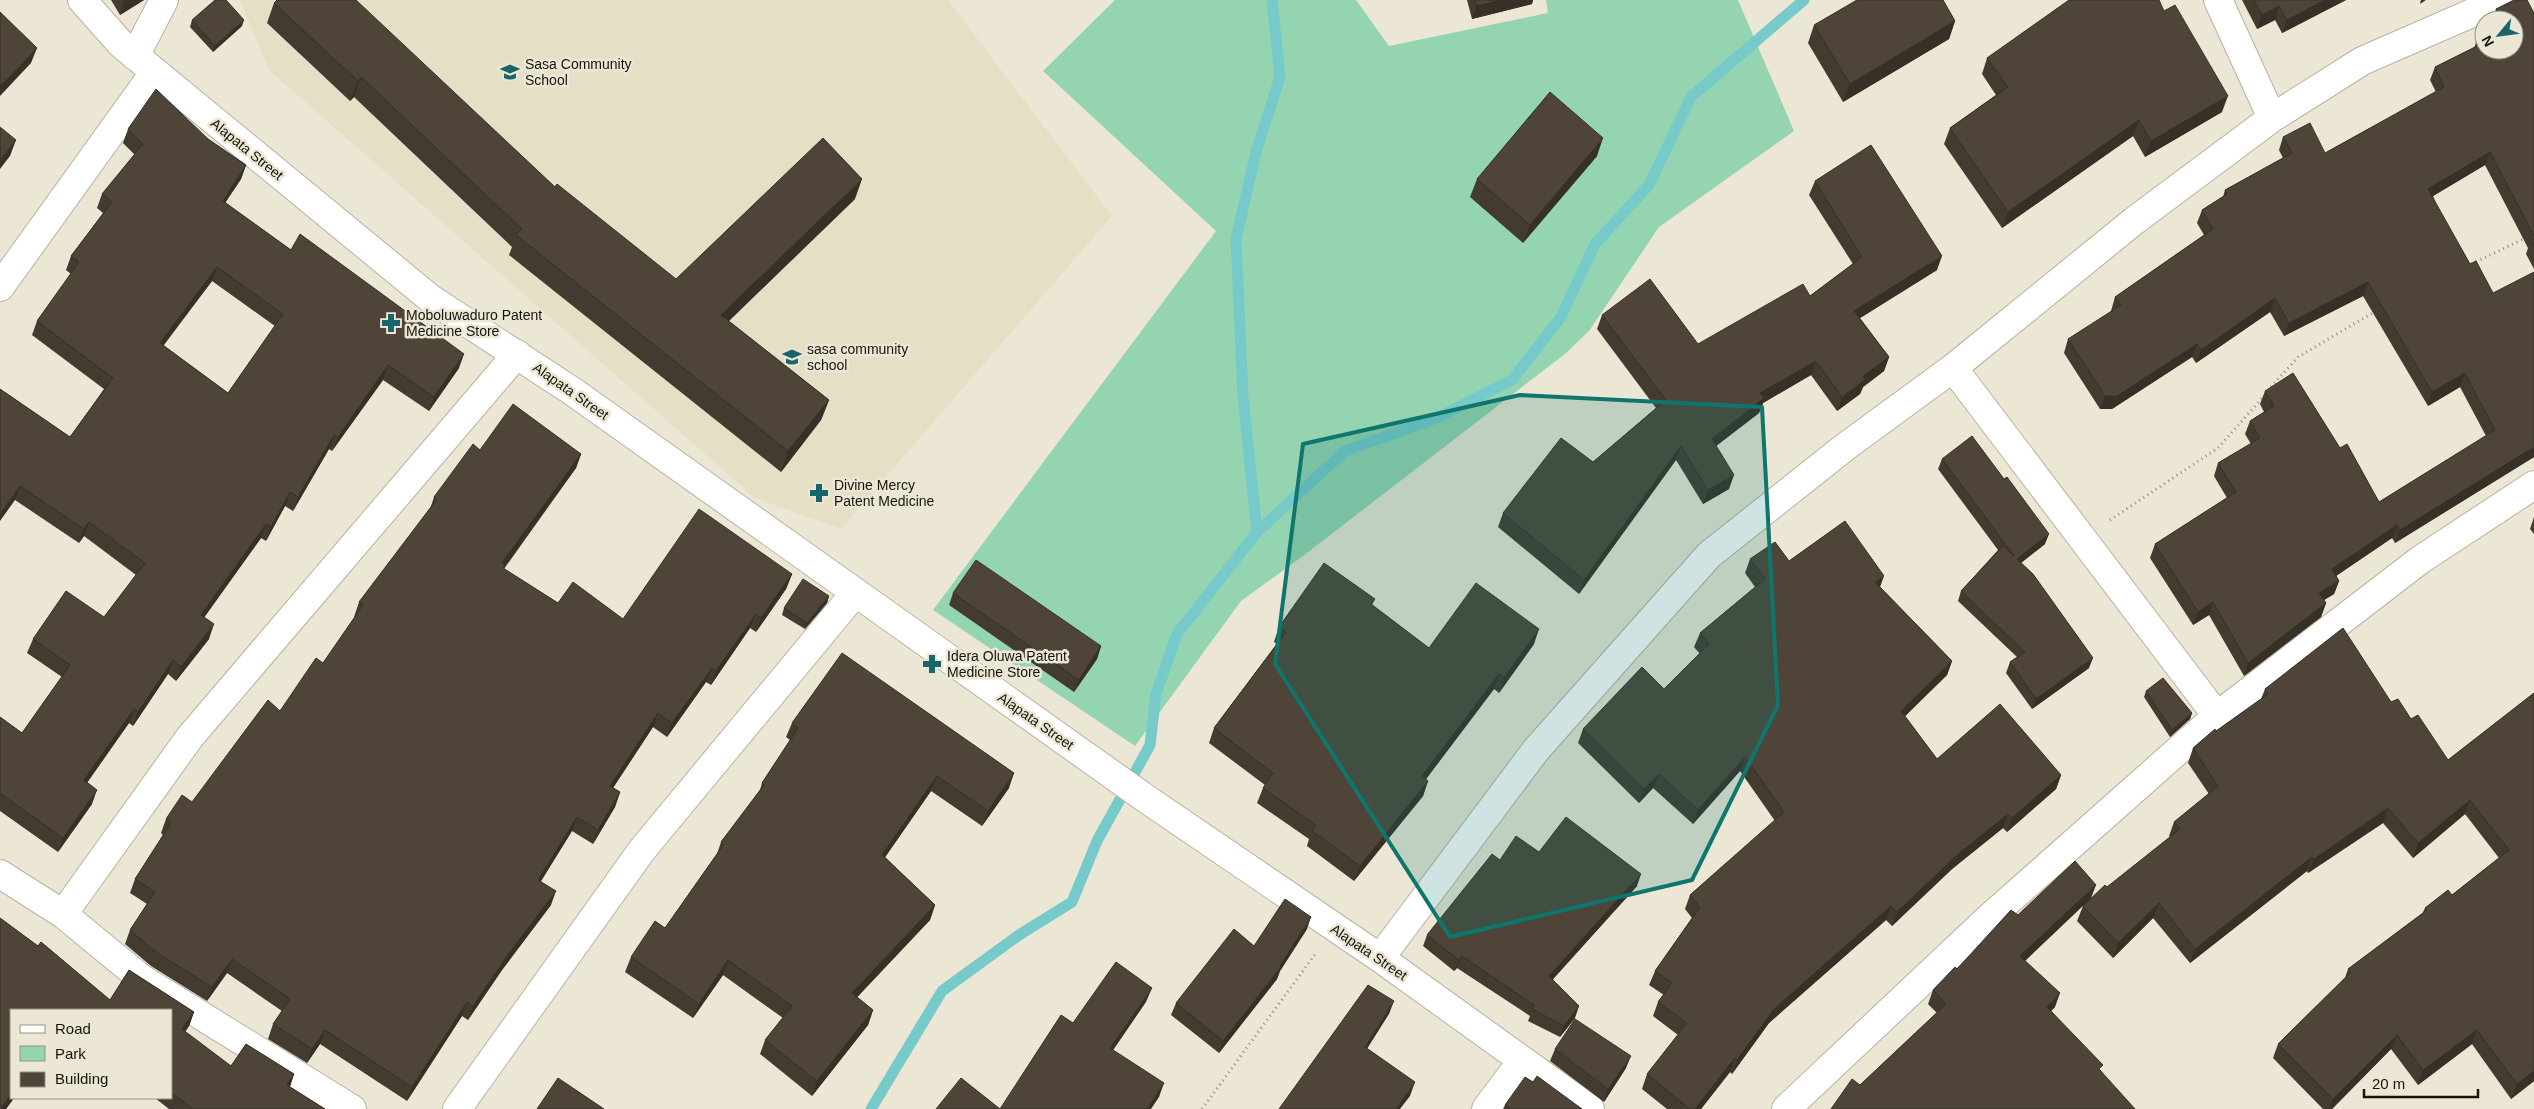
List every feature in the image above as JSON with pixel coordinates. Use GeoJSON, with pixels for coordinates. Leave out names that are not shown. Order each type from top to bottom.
{"type":"FeatureCollection","features":[{"type":"Feature","properties":{"kind":"street","name":"Alapata Street"},"geometry":{"type":"LineString","coordinates":[[82,0],[121,44],[145,65],[431,299],[572,391],[1145,798],[1380,958],[1590,1109]]}},
{"type":"Feature","properties":{"kind":"street"},"geometry":{"type":"LineString","coordinates":[[0,287],[145,65],[164,0]]}},
{"type":"Feature","properties":{"kind":"street"},"geometry":{"type":"LineString","coordinates":[[2218,0],[2272,118]]}},
{"type":"Feature","properties":{"kind":"street"},"geometry":{"type":"LineString","coordinates":[[1380,958],[1536,750],[1709,555],[1845,447],[1953,368],[2134,220],[2272,118],[2362,61],[2502,0]]}},
{"type":"Feature","properties":{"kind":"street"},"geometry":{"type":"LineString","coordinates":[[63,914],[190,737],[518,354]]}},
{"type":"Feature","properties":{"kind":"street"},"geometry":{"type":"LineString","coordinates":[[1953,368],[2217,716]]}},
{"type":"Feature","properties":{"kind":"street"},"geometry":{"type":"LineString","coordinates":[[1786,1109],[1989,918],[2217,716],[2420,560],[2534,485]]}},
{"type":"Feature","properties":{"kind":"street"},"geometry":{"type":"LineString","coordinates":[[457,1109],[642,850],[855,593]]}},
{"type":"Feature","properties":{"kind":"street"},"geometry":{"type":"LineString","coordinates":[[0,874],[63,914],[142,979],[352,1109]]}},
{"type":"Feature","properties":{"kind":"street"},"geometry":{"type":"LineString","coordinates":[[1486,1109],[1522,1061]]}},
{"type":"Feature","properties":{"kind":"path"},"geometry":{"type":"LineString","coordinates":[[2465,266],[2534,234]]}},
{"type":"Feature","properties":{"kind":"path"},"geometry":{"type":"LineString","coordinates":[[2078,533],[2107,522],[2218,448],[2298,357],[2378,310]]}},
{"type":"Feature","properties":{"kind":"path"},"geometry":{"type":"LineString","coordinates":[[1202,1109],[1334,928]]}},
{"type":"Feature","properties":{"kind":"highlighted area"},"geometry":{"type":"Polygon","coordinates":[[[1520,395],[1762,407],[1778,705],[1692,880],[1450,937],[1275,664],[1303,444],[1520,395]]]}},
{"type":"Feature","properties":{"kind":"shaded area","name":"sasa community school"},"geometry":{"type":"Polygon","coordinates":[[[240,0],[948,0],[1112,216],[841,529],[755,498],[269,70],[240,0]]]}},
{"type":"Feature","properties":{"kind":"green space"},"geometry":{"type":"Polygon","coordinates":[[[1115,0],[1356,0],[1389,46],[1548,13],[1546,0],[1738,0],[1794,131],[1659,227],[1589,331],[1565,354],[1303,556],[1241,601],[1135,746],[933,610],[1216,231],[1043,71],[1115,0]]]}},
{"type":"Feature","properties":{"kind":"building"},"geometry":{"type":"Polygon","coordinates":[[[215,0],[226,0],[244,20],[215,46],[192,20],[215,0]]]}},
{"type":"Feature","properties":{"kind":"building"},"geometry":{"type":"Polygon","coordinates":[[[277,0],[356,0],[555,187],[557,184],[676,279],[823,138],[862,179],[721,315],[829,400],[788,451],[516,235],[522,229],[361,77],[358,81],[274,3],[277,0]]]}},
{"type":"Feature","properties":{"kind":"building"},"geometry":{"type":"Polygon","coordinates":[[[1475,0],[1502,0],[1477,6],[1475,0]]]}},
{"type":"Feature","properties":{"kind":"building"},"geometry":{"type":"Polygon","coordinates":[[[1857,0],[1943,0],[1955,21],[1850,84],[1814,25],[1857,0]]]}},
{"type":"Feature","properties":{"kind":"building"},"geometry":{"type":"Polygon","coordinates":[[[2069,0],[2159,0],[2164,11],[2175,5],[2228,96],[2151,141],[2139,120],[2008,212],[1950,128],[2008,87],[1987,58],[2069,0]]]}},
{"type":"Feature","properties":{"kind":"building"},"geometry":{"type":"Polygon","coordinates":[[[2254,0],[2325,0],[2287,20],[2279,6],[2262,15],[2254,0]]]}},
{"type":"Feature","properties":{"kind":"building"},"geometry":{"type":"Polygon","coordinates":[[[2514,0],[2527,0],[2534,13],[2534,236],[2490,152],[2428,189],[2470,264],[2476,261],[2493,293],[2534,272],[2534,447],[2400,530],[2397,525],[2332,569],[2339,581],[2319,593],[2326,603],[2248,663],[2213,602],[2198,612],[2155,544],[2236,492],[2218,463],[2260,438],[2250,421],[2274,406],[2265,391],[2293,373],[2340,448],[2347,444],[2379,502],[2495,430],[2465,373],[2432,392],[2368,282],[2289,323],[2275,298],[2201,350],[2197,344],[2117,396],[2105,396],[2068,339],[2121,305],[2115,297],[2213,229],[2202,210],[2227,194],[2225,190],[2292,153],[2283,137],[2310,123],[2325,153],[2444,87],[2435,67],[2474,48],[2474,60],[2524,60],[2524,10],[2496,9],[2514,0]]]}},
{"type":"Feature","properties":{"kind":"building"},"geometry":{"type":"Polygon","coordinates":[[[0,12],[37,48],[0,86],[0,12]]]}},
{"type":"Feature","properties":{"kind":"building"},"geometry":{"type":"Polygon","coordinates":[[[156,89],[208,139],[246,165],[223,201],[291,250],[300,234],[464,354],[434,397],[388,365],[338,437],[334,435],[298,497],[290,492],[271,527],[266,524],[201,615],[214,624],[181,667],[173,660],[138,712],[134,709],[84,780],[97,790],[63,838],[0,793],[0,717],[22,733],[70,665],[33,639],[66,591],[104,617],[145,563],[89,522],[84,529],[20,486],[0,514],[0,389],[70,437],[113,378],[37,321],[79,262],[71,256],[112,202],[102,194],[143,144],[128,129],[156,89]],[[217,267],[160,343],[228,393],[283,314],[217,267]]]}},
{"type":"Feature","properties":{"kind":"building"},"geometry":{"type":"Polygon","coordinates":[[[1550,92],[1603,138],[1530,225],[1477,179],[1550,92]]]}},
{"type":"Feature","properties":{"kind":"building"},"geometry":{"type":"Polygon","coordinates":[[[0,127],[16,140],[0,160],[0,127]]]}},
{"type":"Feature","properties":{"kind":"building"},"geometry":{"type":"Polygon","coordinates":[[[1871,145],[1942,256],[1854,311],[1889,357],[1863,376],[1865,380],[1842,397],[1816,361],[1760,393],[1764,398],[1712,439],[1734,475],[1708,490],[1681,446],[1584,580],[1503,513],[1561,438],[1593,462],[1666,400],[1602,315],[1650,279],[1698,344],[1803,284],[1810,296],[1862,257],[1815,181],[1871,145]]]}},
{"type":"Feature","properties":{"kind":"building"},"geometry":{"type":"Polygon","coordinates":[[[513,404],[581,454],[502,563],[505,565],[503,568],[558,603],[573,582],[623,619],[699,509],[792,574],[761,618],[756,614],[716,671],[712,668],[672,723],[658,713],[610,786],[620,792],[598,830],[577,817],[538,880],[556,891],[507,956],[473,1006],[467,1002],[412,1087],[325,1030],[312,1049],[273,1024],[290,999],[232,959],[212,987],[156,952],[130,930],[155,892],[135,879],[171,823],[166,819],[182,795],[192,802],[268,700],[280,711],[316,658],[323,663],[363,605],[359,602],[437,499],[434,497],[473,444],[480,450],[513,404]]]}},
{"type":"Feature","properties":{"kind":"building"},"geometry":{"type":"Polygon","coordinates":[[[1972,436],[2004,479],[2007,477],[2049,534],[2017,559],[2033,574],[2093,658],[2036,699],[2010,662],[2025,652],[1961,591],[2003,546],[2014,556],[1942,459],[1972,436]]]}},
{"type":"Feature","properties":{"kind":"building"},"geometry":{"type":"Polygon","coordinates":[[[1845,521],[1884,576],[1875,582],[1952,661],[1901,711],[1937,759],[2000,704],[2061,775],[2012,818],[2008,814],[1957,855],[1897,912],[1891,906],[1774,1009],[1737,1060],[1735,1058],[1695,1109],[1690,1109],[1647,1074],[1687,1023],[1658,1002],[1672,983],[1655,971],[1700,907],[1690,895],[1784,812],[1745,757],[1698,810],[1659,774],[1644,789],[1583,729],[1642,667],[1664,689],[1709,644],[1700,633],[1765,579],[1750,559],[1775,542],[1789,561],[1845,521]]]}},
{"type":"Feature","properties":{"kind":"building"},"geometry":{"type":"Polygon","coordinates":[[[976,560],[1101,646],[1079,680],[953,593],[976,560]]]}},
{"type":"Feature","properties":{"kind":"building"},"geometry":{"type":"Polygon","coordinates":[[[1324,563],[1375,599],[1371,604],[1429,648],[1476,583],[1539,629],[1504,678],[1499,674],[1422,776],[1428,781],[1360,866],[1312,831],[1316,825],[1263,788],[1273,773],[1214,728],[1286,632],[1279,627],[1324,563]]]}},
{"type":"Feature","properties":{"kind":"building"},"geometry":{"type":"Polygon","coordinates":[[[803,579],[829,596],[807,623],[784,608],[803,579]]]}},
{"type":"Feature","properties":{"kind":"building"},"geometry":{"type":"Polygon","coordinates":[[[2343,628],[2391,702],[2398,699],[2411,719],[2418,715],[2448,760],[2534,693],[2534,1071],[2517,1084],[2477,1030],[2423,1070],[2397,1035],[2333,1099],[2278,1044],[2351,972],[2348,969],[2427,910],[2425,908],[2448,890],[2452,895],[2509,850],[2470,800],[2418,843],[2388,808],[2314,859],[2312,857],[2195,949],[2159,903],[2118,943],[2083,906],[2105,885],[2107,887],[2180,829],[2174,822],[2218,786],[2193,748],[2215,729],[2216,731],[2268,694],[2265,689],[2343,628]]]}},
{"type":"Feature","properties":{"kind":"building"},"geometry":{"type":"Polygon","coordinates":[[[842,653],[1014,773],[988,811],[937,776],[882,855],[935,905],[852,993],[873,1010],[817,1081],[765,1040],[792,1006],[728,960],[699,1004],[631,957],[655,921],[665,928],[724,844],[721,842],[764,785],[762,783],[798,728],[792,723],[842,653]]]}},
{"type":"Feature","properties":{"kind":"building"},"geometry":{"type":"Polygon","coordinates":[[[2163,678],[2192,713],[2172,730],[2146,691],[2163,678]]]}},
{"type":"Feature","properties":{"kind":"building"},"geometry":{"type":"Polygon","coordinates":[[[1566,817],[1641,874],[1549,976],[1579,1006],[1564,1026],[1532,1009],[1534,1005],[1462,956],[1459,960],[1427,935],[1492,854],[1500,860],[1516,836],[1539,852],[1566,817]]]}},
{"type":"Feature","properties":{"kind":"building"},"geometry":{"type":"Polygon","coordinates":[[[2075,861],[2096,885],[2020,956],[2060,993],[2047,1007],[2103,1065],[2099,1069],[2135,1109],[1831,1109],[1852,1079],[1860,1085],[1946,1004],[1933,990],[1955,967],[1957,969],[2011,910],[2018,915],[2075,861]]]}},
{"type":"Feature","properties":{"kind":"building"},"geometry":{"type":"Polygon","coordinates":[[[1285,899],[1311,917],[1281,967],[1223,1041],[1176,1003],[1234,929],[1254,946],[1285,899]]]}},
{"type":"Feature","properties":{"kind":"building"},"geometry":{"type":"Polygon","coordinates":[[[0,918],[38,946],[41,942],[110,1000],[129,970],[194,1012],[182,1029],[231,1066],[246,1044],[294,1074],[287,1085],[325,1109],[193,1109],[172,1093],[172,1009],[10,1009],[10,1096],[3,1106],[0,1104],[0,918]]]}},
{"type":"Feature","properties":{"kind":"building"},"geometry":{"type":"Polygon","coordinates":[[[1116,962],[1152,988],[1110,1048],[1164,1083],[1147,1109],[1000,1109],[1061,1015],[1073,1023],[1116,962]]]}},
{"type":"Feature","properties":{"kind":"building"},"geometry":{"type":"Polygon","coordinates":[[[1368,985],[1394,1001],[1365,1047],[1415,1082],[1396,1109],[1279,1109],[1368,985]]]}},
{"type":"Feature","properties":{"kind":"building"},"geometry":{"type":"Polygon","coordinates":[[[1575,1019],[1631,1056],[1608,1089],[1555,1049],[1575,1019]]]}},
{"type":"Feature","properties":{"kind":"building"},"geometry":{"type":"Polygon","coordinates":[[[1537,1076],[1582,1109],[1511,1109],[1505,1105],[1525,1077],[1533,1082],[1537,1076]]]}},
{"type":"Feature","properties":{"kind":"building"},"geometry":{"type":"Polygon","coordinates":[[[558,1078],[604,1109],[537,1109],[558,1078]]]}},
{"type":"Feature","properties":{"kind":"building"},"geometry":{"type":"Polygon","coordinates":[[[961,1078],[1000,1109],[936,1109],[961,1078]]]}},
{"type":"Feature","properties":{"kind":"waterway"},"geometry":{"type":"LineString","coordinates":[[1257,532],[1243,397],[1236,239],[1256,152],[1280,77],[1272,0]]}},
{"type":"Feature","properties":{"kind":"waterway"},"geometry":{"type":"LineString","coordinates":[[871,1109],[942,991],[1019,935],[1072,902],[1097,841],[1150,745],[1156,694],[1177,634],[1257,532],[1345,451],[1437,418],[1512,380],[1561,317],[1595,244],[1649,185],[1691,97],[1804,0]]}},
{"type":"Feature","properties":{"kind":"place","name":"Sasa Community School"},"geometry":{"type":"Point","coordinates":[510,72]}},
{"type":"Feature","properties":{"kind":"place","name":"Moboluwaduro Patent Medicine Store"},"geometry":{"type":"Point","coordinates":[391,323]}},
{"type":"Feature","properties":{"kind":"place","name":"sasa community school"},"geometry":{"type":"Point","coordinates":[792,357]}},
{"type":"Feature","properties":{"kind":"place","name":"Divine Mercy Patent Medicine"},"geometry":{"type":"Point","coordinates":[819,493]}},
{"type":"Feature","properties":{"kind":"place","name":"Idera Oluwa Patent Medicine Store"},"geometry":{"type":"Point","coordinates":[932,664]}}]}
